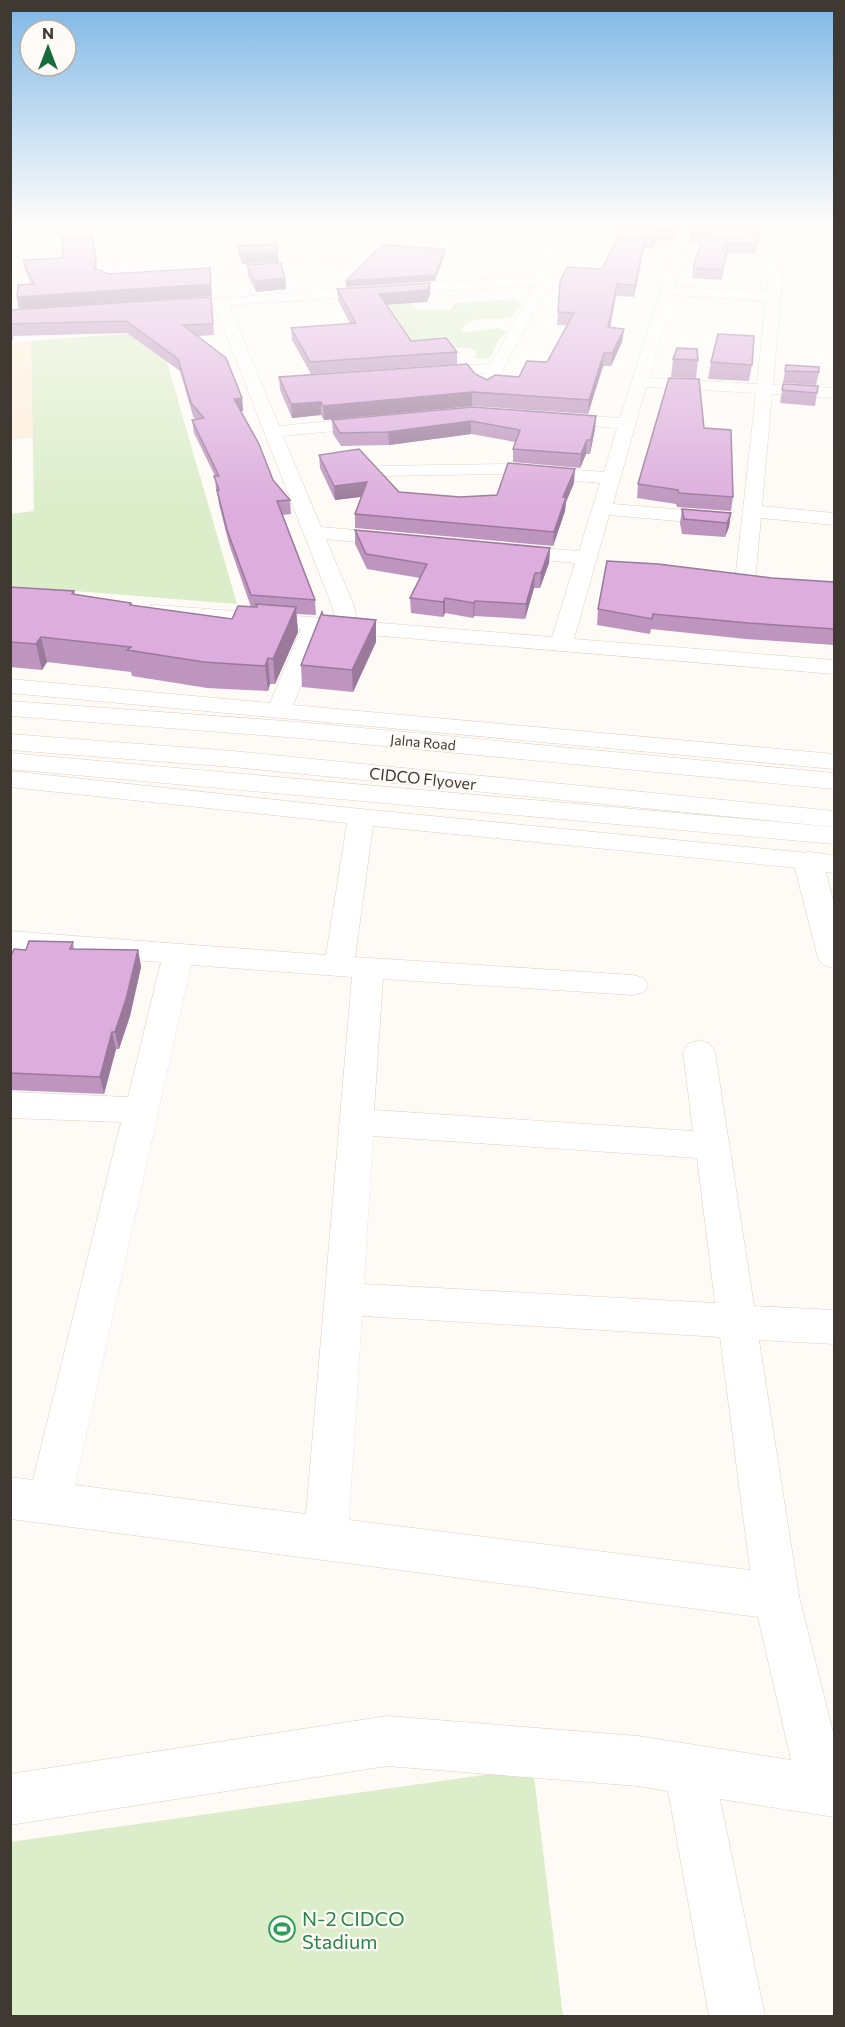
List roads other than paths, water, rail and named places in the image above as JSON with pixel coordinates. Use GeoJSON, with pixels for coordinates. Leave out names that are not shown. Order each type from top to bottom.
{"type":"FeatureCollection","features":[{"type":"Feature","properties":{"kind":"main road","name":"Jalna Road"},"geometry":{"type":"LineString","coordinates":[[10,708],[311,732],[834,781]]}},
{"type":"Feature","properties":{"kind":"main road","name":"CIDCO Flyover"},"geometry":{"type":"LineString","coordinates":[[10,728],[179,740],[834,800]]}},
{"type":"Feature","properties":{"kind":"main road","name":"CIDCO Flyover"},"geometry":{"type":"LineString","coordinates":[[10,742],[233,759],[834,819]]}},
{"type":"Feature","properties":{"kind":"main road"},"geometry":{"type":"LineString","coordinates":[[10,761],[834,836]]}},
{"type":"Feature","properties":{"kind":"main road"},"geometry":{"type":"LineString","coordinates":[[821,862],[834,958]]}},
{"type":"Feature","properties":{"kind":"street"},"geometry":{"type":"LineString","coordinates":[[229,322],[259,385],[273,432],[343,606],[347,627]]}},
{"type":"Feature","properties":{"kind":"street"},"geometry":{"type":"LineString","coordinates":[[481,395],[520,322]]}},
{"type":"Feature","properties":{"kind":"street"},"geometry":{"type":"LineString","coordinates":[[561,645],[658,322]]}},
{"type":"Feature","properties":{"kind":"street"},"geometry":{"type":"LineString","coordinates":[[745,581],[772,322]]}},
{"type":"Feature","properties":{"kind":"street"},"geometry":{"type":"LineString","coordinates":[[415,373],[495,368]]}},
{"type":"Feature","properties":{"kind":"street"},"geometry":{"type":"LineString","coordinates":[[640,382],[834,393]]}},
{"type":"Feature","properties":{"kind":"street"},"geometry":{"type":"LineString","coordinates":[[541,417],[627,424]]}},
{"type":"Feature","properties":{"kind":"street"},"geometry":{"type":"LineString","coordinates":[[273,432],[396,420]]}},
{"type":"Feature","properties":{"kind":"street"},"geometry":{"type":"LineString","coordinates":[[379,471],[504,469],[611,478]]}},
{"type":"Feature","properties":{"kind":"street"},"geometry":{"type":"LineString","coordinates":[[602,509],[834,519]]}},
{"type":"Feature","properties":{"kind":"street"},"geometry":{"type":"LineString","coordinates":[[313,531],[420,542]]}},
{"type":"Feature","properties":{"kind":"street"},"geometry":{"type":"LineString","coordinates":[[492,549],[587,558]]}},
{"type":"Feature","properties":{"kind":"street"},"geometry":{"type":"LineString","coordinates":[[139,610],[834,667]]}},
{"type":"Feature","properties":{"kind":"street"},"geometry":{"type":"LineString","coordinates":[[279,711],[314,624]]}},
{"type":"Feature","properties":{"kind":"street"},"geometry":{"type":"LineString","coordinates":[[10,686],[834,762]]}},
{"type":"Feature","properties":{"kind":"street"},"geometry":{"type":"LineString","coordinates":[[10,779],[361,817],[821,862]]}},
{"type":"Feature","properties":{"kind":"street"},"geometry":{"type":"LineString","coordinates":[[326,1538],[357,1122],[353,967],[361,817]]}},
{"type":"Feature","properties":{"kind":"street"},"geometry":{"type":"LineString","coordinates":[[10,941],[633,985]]}},
{"type":"Feature","properties":{"kind":"street"},"geometry":{"type":"LineString","coordinates":[[178,954],[141,1110],[30,1500],[776,1596]]}},
{"type":"Feature","properties":{"kind":"street"},"geometry":{"type":"LineString","coordinates":[[10,1800],[387,1741],[638,1761],[829,1791],[776,1596],[699,1052]]}},
{"type":"Feature","properties":{"kind":"street"},"geometry":{"type":"LineString","coordinates":[[10,1105],[141,1110]]}},
{"type":"Feature","properties":{"kind":"street"},"geometry":{"type":"LineString","coordinates":[[357,1122],[712,1146]]}},
{"type":"Feature","properties":{"kind":"street"},"geometry":{"type":"LineString","coordinates":[[343,1299],[834,1327]]}},
{"type":"Feature","properties":{"kind":"street"},"geometry":{"type":"LineString","coordinates":[[689,1769],[737,2016]]}},
{"type":"Feature","properties":{"kind":"place","name":"N-2 CIDCO Stadium"},"geometry":{"type":"Point","coordinates":[282,1929]}}]}
